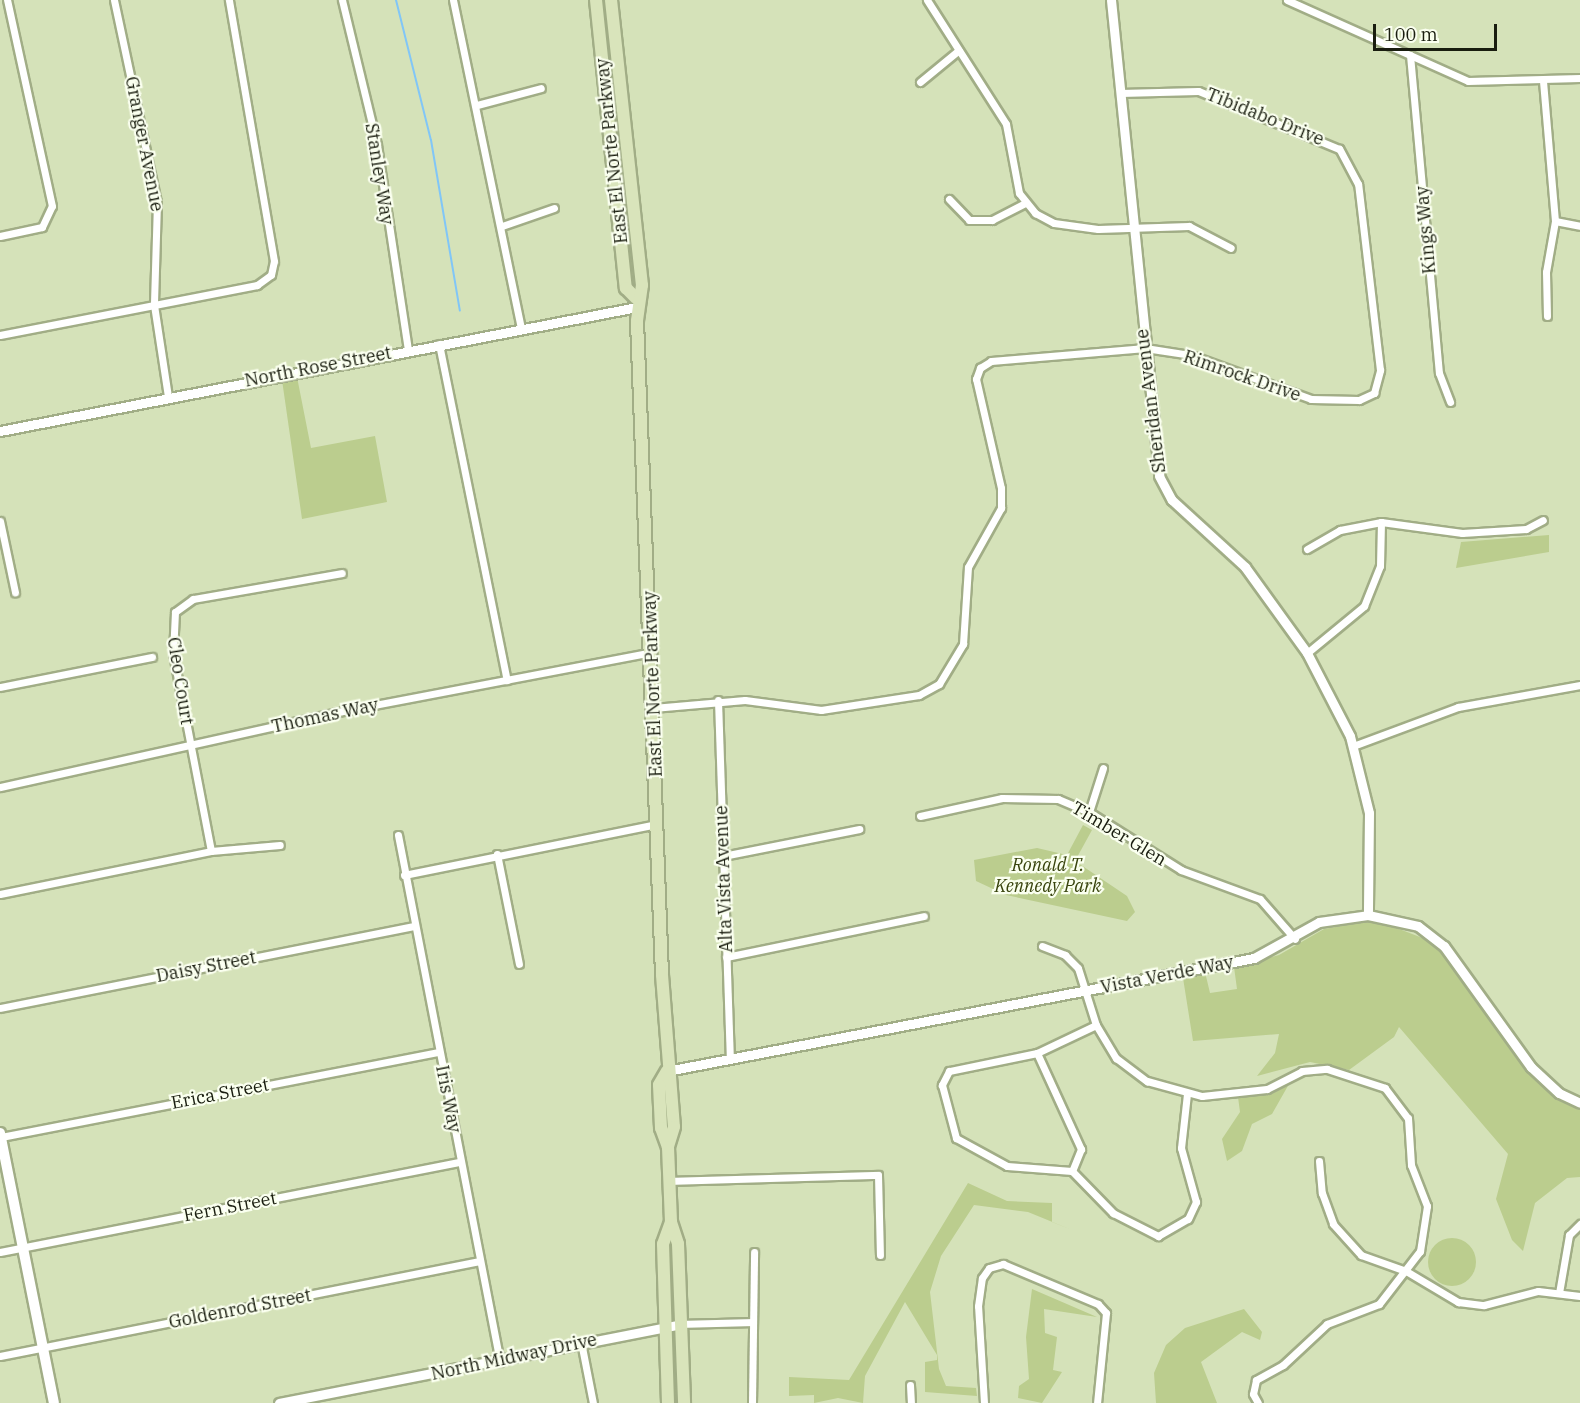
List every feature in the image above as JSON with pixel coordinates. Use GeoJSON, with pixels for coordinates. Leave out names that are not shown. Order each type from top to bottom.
{"type":"FeatureCollection","features":[{"type":"Feature","properties":{"kind":"main road","name":"East El Norte Parkway"},"geometry":{"type":"LineString","coordinates":[[596,0],[626,288],[637,303]]}},
{"type":"Feature","properties":{"kind":"main road","name":"East El Norte Parkway"},"geometry":{"type":"LineString","coordinates":[[611,0],[642,285],[637,303],[667,1071],[673,1083],[674,1127],[668,1147],[671,1221],[678,1244],[684,1403]]}},
{"type":"Feature","properties":{"kind":"main road"},"geometry":{"type":"LineString","coordinates":[[0,1135],[54,1403]]}},
{"type":"Feature","properties":{"kind":"main road","name":"East El Norte Parkway"},"geometry":{"type":"LineString","coordinates":[[668,1403],[663,1244],[671,1221]]}},
{"type":"Feature","properties":{"kind":"street"},"geometry":{"type":"LineString","coordinates":[[0,236],[42,227],[52,206],[7,0]]}},
{"type":"Feature","properties":{"kind":"street","name":"Granger Avenue"},"geometry":{"type":"LineString","coordinates":[[114,0],[157,202],[154,305],[168,396]]}},
{"type":"Feature","properties":{"kind":"street"},"geometry":{"type":"LineString","coordinates":[[0,335],[257,285],[271,275],[274,261],[229,0]]}},
{"type":"Feature","properties":{"kind":"street","name":"Stanley Way"},"geometry":{"type":"LineString","coordinates":[[342,0],[377,145],[408,349]]}},
{"type":"Feature","properties":{"kind":"street"},"geometry":{"type":"LineString","coordinates":[[453,0],[477,105],[521,328]]}},
{"type":"Feature","properties":{"kind":"street"},"geometry":{"type":"LineString","coordinates":[[927,0],[1006,124],[1025,203],[1054,223],[1133,230],[1189,226],[1231,248]]}},
{"type":"Feature","properties":{"kind":"street","name":"Sheridan Avenue"},"geometry":{"type":"LineString","coordinates":[[1111,0],[1156,466],[1167,492],[1237,558],[1307,654],[1353,746],[1369,813],[1368,915]]}},
{"type":"Feature","properties":{"kind":"street"},"geometry":{"type":"LineString","coordinates":[[1287,0],[1468,81],[1543,81],[1580,78]]}},
{"type":"Feature","properties":{"kind":"street"},"geometry":{"type":"LineString","coordinates":[[920,82],[960,50]]}},
{"type":"Feature","properties":{"kind":"street","name":"Kings Way"},"geometry":{"type":"LineString","coordinates":[[1410,56],[1439,373],[1450,402]]}},
{"type":"Feature","properties":{"kind":"street"},"geometry":{"type":"LineString","coordinates":[[1543,81],[1555,221],[1546,272],[1547,316]]}},
{"type":"Feature","properties":{"kind":"street"},"geometry":{"type":"LineString","coordinates":[[477,105],[541,88]]}},
{"type":"Feature","properties":{"kind":"street","name":"Tibidabo Drive"},"geometry":{"type":"LineString","coordinates":[[1120,93],[1198,91],[1339,149],[1358,184],[1374,356]]}},
{"type":"Feature","properties":{"kind":"street"},"geometry":{"type":"LineString","coordinates":[[949,199],[969,220],[992,220],[1025,203]]}},
{"type":"Feature","properties":{"kind":"street"},"geometry":{"type":"LineString","coordinates":[[502,226],[554,208]]}},
{"type":"Feature","properties":{"kind":"street"},"geometry":{"type":"LineString","coordinates":[[1555,221],[1580,226]]}},
{"type":"Feature","properties":{"kind":"street","name":"North Rose Street"},"geometry":{"type":"LineString","coordinates":[[0,431],[637,303]]}},
{"type":"Feature","properties":{"kind":"street"},"geometry":{"type":"LineString","coordinates":[[439,344],[507,680]]}},
{"type":"Feature","properties":{"kind":"street","name":"Rimrock Drive"},"geometry":{"type":"LineString","coordinates":[[653,708],[718,700],[821,710],[919,695],[939,684],[963,644],[968,567],[1001,508],[1001,488],[976,379],[980,368],[991,361],[1144,348],[1191,355],[1311,399],[1359,400],[1374,393],[1380,382],[1374,356]]}},
{"type":"Feature","properties":{"kind":"street"},"geometry":{"type":"LineString","coordinates":[[1307,549],[1340,530],[1381,522],[1462,533],[1526,529],[1543,520]]}},
{"type":"Feature","properties":{"kind":"street"},"geometry":{"type":"LineString","coordinates":[[0,521],[15,592]]}},
{"type":"Feature","properties":{"kind":"street"},"geometry":{"type":"LineString","coordinates":[[1307,654],[1364,606],[1380,566],[1381,522]]}},
{"type":"Feature","properties":{"kind":"street","name":"Cleo Court"},"geometry":{"type":"LineString","coordinates":[[211,851],[171,639],[179,606],[342,573]]}},
{"type":"Feature","properties":{"kind":"street","name":"Thomas Way"},"geometry":{"type":"LineString","coordinates":[[0,787],[192,749],[344,711],[652,652]]}},
{"type":"Feature","properties":{"kind":"street"},"geometry":{"type":"LineString","coordinates":[[0,687],[152,657]]}},
{"type":"Feature","properties":{"kind":"street"},"geometry":{"type":"LineString","coordinates":[[1353,746],[1458,707],[1580,685]]}},
{"type":"Feature","properties":{"kind":"street","name":"Alta Vista Avenue"},"geometry":{"type":"LineString","coordinates":[[718,700],[730,1058]]}},
{"type":"Feature","properties":{"kind":"street"},"geometry":{"type":"LineString","coordinates":[[1089,812],[1103,768]]}},
{"type":"Feature","properties":{"kind":"street","name":"Timber Glen"},"geometry":{"type":"LineString","coordinates":[[920,816],[1002,798],[1058,800],[1089,812],[1181,870],[1260,899],[1295,939]]}},
{"type":"Feature","properties":{"kind":"street"},"geometry":{"type":"LineString","coordinates":[[404,875],[497,854],[658,824]]}},
{"type":"Feature","properties":{"kind":"street"},"geometry":{"type":"LineString","coordinates":[[723,856],[859,829]]}},
{"type":"Feature","properties":{"kind":"street","name":"Iris Way"},"geometry":{"type":"LineString","coordinates":[[398,835],[413,926],[500,1362]]}},
{"type":"Feature","properties":{"kind":"street"},"geometry":{"type":"LineString","coordinates":[[0,894],[211,851],[280,845]]}},
{"type":"Feature","properties":{"kind":"street"},"geometry":{"type":"LineString","coordinates":[[497,854],[519,964]]}},
{"type":"Feature","properties":{"kind":"street","name":"Vista Verde Way"},"geometry":{"type":"LineString","coordinates":[[667,1071],[1254,958],[1295,939],[1319,922],[1368,915],[1418,926],[1444,946],[1531,1067],[1559,1093],[1580,1103]]}},
{"type":"Feature","properties":{"kind":"street"},"geometry":{"type":"LineString","coordinates":[[726,957],[924,916]]}},
{"type":"Feature","properties":{"kind":"street","name":"Daisy Street"},"geometry":{"type":"LineString","coordinates":[[0,1008],[413,926]]}},
{"type":"Feature","properties":{"kind":"street"},"geometry":{"type":"LineString","coordinates":[[1042,946],[1065,954],[1078,968],[1096,1026],[1132,1073],[1187,1094],[1267,1089],[1316,1068],[1385,1088],[1408,1118],[1411,1165],[1427,1206],[1428,1227],[1406,1271],[1379,1304],[1327,1324],[1283,1365],[1256,1380],[1252,1394],[1258,1403]]}},
{"type":"Feature","properties":{"kind":"street"},"geometry":{"type":"LineString","coordinates":[[1096,1026],[1037,1053],[949,1071],[942,1085],[952,1128],[970,1150],[1007,1166],[1072,1171],[1113,1213],[1139,1230],[1170,1233],[1188,1219],[1196,1202],[1180,1148],[1187,1094]]}},
{"type":"Feature","properties":{"kind":"street","name":"Erica Street"},"geometry":{"type":"LineString","coordinates":[[0,1135],[439,1052]]}},
{"type":"Feature","properties":{"kind":"street"},"geometry":{"type":"LineString","coordinates":[[1037,1053],[1081,1149],[1072,1171]]}},
{"type":"Feature","properties":{"kind":"street","name":"Fern Street"},"geometry":{"type":"LineString","coordinates":[[0,1252],[460,1161]]}},
{"type":"Feature","properties":{"kind":"street"},"geometry":{"type":"LineString","coordinates":[[1319,1161],[1322,1193],[1333,1224],[1351,1248],[1406,1271],[1458,1302],[1484,1305],[1523,1293],[1559,1293],[1580,1296]]}},
{"type":"Feature","properties":{"kind":"street"},"geometry":{"type":"LineString","coordinates":[[670,1181],[878,1175],[880,1255]]}},
{"type":"Feature","properties":{"kind":"street"},"geometry":{"type":"LineString","coordinates":[[1559,1293],[1569,1235],[1580,1224]]}},
{"type":"Feature","properties":{"kind":"street"},"geometry":{"type":"LineString","coordinates":[[752,1403],[751,1322],[754,1252]]}},
{"type":"Feature","properties":{"kind":"street","name":"Goldenrod Street"},"geometry":{"type":"LineString","coordinates":[[0,1356],[480,1261]]}},
{"type":"Feature","properties":{"kind":"street"},"geometry":{"type":"LineString","coordinates":[[984,1403],[978,1306],[982,1278],[992,1267],[1003,1264],[1098,1304],[1106,1313],[1097,1403]]}},
{"type":"Feature","properties":{"kind":"street","name":"North Midway Drive"},"geometry":{"type":"LineString","coordinates":[[279,1403],[500,1362],[581,1342],[666,1326],[751,1322]]}},
{"type":"Feature","properties":{"kind":"street"},"geometry":{"type":"LineString","coordinates":[[581,1342],[593,1403]]}},
{"type":"Feature","properties":{"kind":"street"},"geometry":{"type":"LineString","coordinates":[[910,1385],[911,1403]]}},
{"type":"Feature","properties":{"kind":"green space"},"geometry":{"type":"Polygon","coordinates":[[[297,377],[311,448],[375,436],[387,502],[302,519],[282,380],[297,377]]]}},
{"type":"Feature","properties":{"kind":"green space"},"geometry":{"type":"Polygon","coordinates":[[[1549,535],[1549,552],[1456,568],[1461,542],[1549,535]]]}},
{"type":"Feature","properties":{"kind":"green space","name":"Ronald T. Kennedy Park"},"geometry":{"type":"Polygon","coordinates":[[[1083,825],[1092,830],[1075,861],[1127,896],[1135,912],[1127,921],[1006,895],[976,881],[974,860],[1037,848],[1067,855],[1083,825]]]}},
{"type":"Feature","properties":{"kind":"green space"},"geometry":{"type":"Polygon","coordinates":[[[1376,920],[1438,944],[1516,1058],[1543,1087],[1580,1109],[1580,1177],[1567,1178],[1535,1203],[1523,1251],[1512,1240],[1496,1199],[1508,1154],[1399,1027],[1394,1037],[1349,1070],[1310,1062],[1257,1076],[1275,1053],[1279,1034],[1193,1041],[1183,978],[1205,972],[1210,993],[1237,989],[1234,967],[1279,955],[1324,929],[1376,920]]]}},
{"type":"Feature","properties":{"kind":"green space"},"geometry":{"type":"Polygon","coordinates":[[[1289,1084],[1272,1114],[1252,1124],[1242,1151],[1227,1161],[1222,1139],[1240,1112],[1238,1097],[1289,1084]]]}},
{"type":"Feature","properties":{"kind":"green space"},"geometry":{"type":"Polygon","coordinates":[[[968,1183],[1007,1201],[1052,1203],[1052,1222],[1028,1212],[974,1205],[941,1256],[930,1292],[939,1369],[946,1386],[976,1388],[977,1396],[925,1392],[925,1362],[937,1360],[937,1355],[905,1302],[865,1376],[863,1403],[838,1398],[814,1403],[814,1395],[789,1396],[789,1377],[849,1380],[968,1183]]]}},
{"type":"Feature","properties":{"kind":"green space"},"geometry":{"type":"Polygon","coordinates":[[[1447,1238],[1457,1238],[1469,1245],[1476,1257],[1476,1267],[1469,1279],[1457,1286],[1447,1286],[1432,1275],[1428,1267],[1428,1257],[1439,1242],[1447,1238]]]}},
{"type":"Feature","properties":{"kind":"green space"},"geometry":{"type":"Polygon","coordinates":[[[1032,1289],[1097,1317],[1044,1309],[1045,1333],[1057,1337],[1053,1370],[1062,1372],[1042,1403],[1018,1398],[1019,1386],[1029,1379],[1026,1337],[1032,1289]]]}},
{"type":"Feature","properties":{"kind":"green space"},"geometry":{"type":"Polygon","coordinates":[[[1244,1309],[1262,1332],[1260,1340],[1242,1332],[1201,1362],[1217,1403],[1156,1403],[1154,1373],[1166,1345],[1185,1328],[1244,1309]]]}},
{"type":"Feature","properties":{"kind":"waterway"},"geometry":{"type":"LineString","coordinates":[[396,0],[431,140],[460,311]]}}]}
